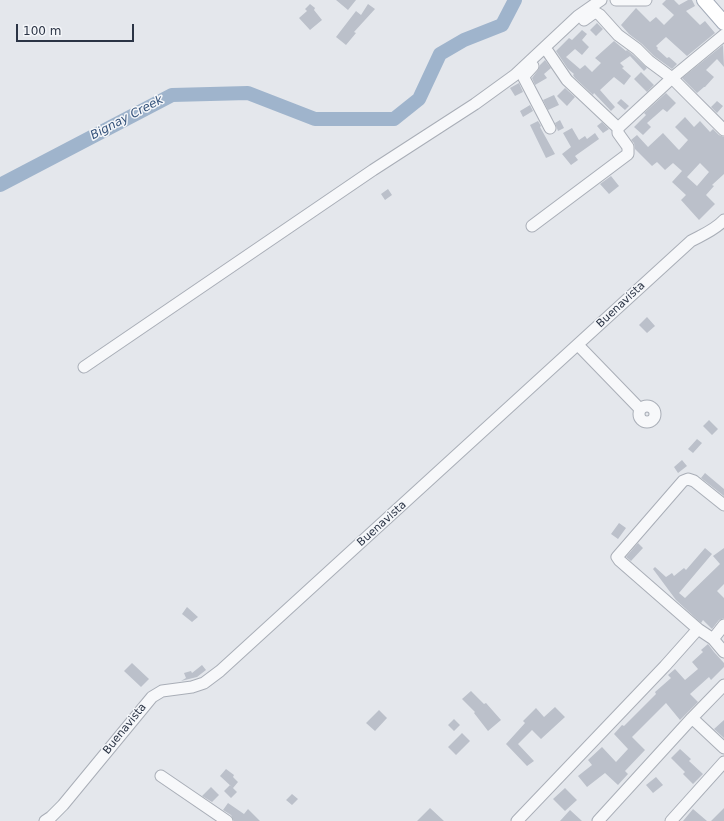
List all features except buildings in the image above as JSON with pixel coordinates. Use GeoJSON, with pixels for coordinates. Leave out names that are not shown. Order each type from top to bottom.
{"type":"FeatureCollection","features":[{"type":"Feature","properties":{"kind":"main road"},"geometry":{"type":"LineString","coordinates":[[704,0],[724,23]]}},
{"type":"Feature","properties":{"kind":"street"},"geometry":{"type":"LineString","coordinates":[[84,367],[373,170],[475,104],[515,75],[578,16],[601,0]]}},
{"type":"Feature","properties":{"kind":"street"},"geometry":{"type":"LineString","coordinates":[[616,0],[646,0]]}},
{"type":"Feature","properties":{"kind":"street"},"geometry":{"type":"LineString","coordinates":[[550,128],[524,76],[548,52],[595,12],[600,15],[618,35],[636,49],[649,62],[672,78],[724,130]]}},
{"type":"Feature","properties":{"kind":"street"},"geometry":{"type":"LineString","coordinates":[[618,128],[672,78],[724,35]]}},
{"type":"Feature","properties":{"kind":"street"},"geometry":{"type":"LineString","coordinates":[[532,226],[628,154],[628,147],[618,133],[618,128],[567,80],[548,52]]}},
{"type":"Feature","properties":{"kind":"street","name":"Buenavista"},"geometry":{"type":"LineString","coordinates":[[44,821],[51,817],[63,805],[152,696],[162,691],[192,687],[204,683],[220,671],[691,241],[707,233],[724,220]]}},
{"type":"Feature","properties":{"kind":"street"},"geometry":{"type":"LineString","coordinates":[[578,344],[640,409]]}},
{"type":"Feature","properties":{"kind":"street"},"geometry":{"type":"LineString","coordinates":[[724,505],[694,481],[688,479],[682,481],[617,557],[713,640],[724,652]]}},
{"type":"Feature","properties":{"kind":"street"},"geometry":{"type":"LineString","coordinates":[[713,640],[724,625]]}},
{"type":"Feature","properties":{"kind":"street"},"geometry":{"type":"LineString","coordinates":[[517,821],[665,666],[698,628]]}},
{"type":"Feature","properties":{"kind":"street"},"geometry":{"type":"LineString","coordinates":[[598,821],[724,685]]}},
{"type":"Feature","properties":{"kind":"street"},"geometry":{"type":"LineString","coordinates":[[692,718],[724,748]]}},
{"type":"Feature","properties":{"kind":"street"},"geometry":{"type":"LineString","coordinates":[[671,821],[724,762]]}},
{"type":"Feature","properties":{"kind":"street"},"geometry":{"type":"LineString","coordinates":[[161,776],[227,821]]}},
{"type":"Feature","properties":{"kind":"waterway","name":"Bignay Creek"},"geometry":{"type":"LineString","coordinates":[[0,185],[172,95],[248,93],[315,119],[394,119],[419,99],[440,54],[464,40],[502,25],[515,0]]}}]}
